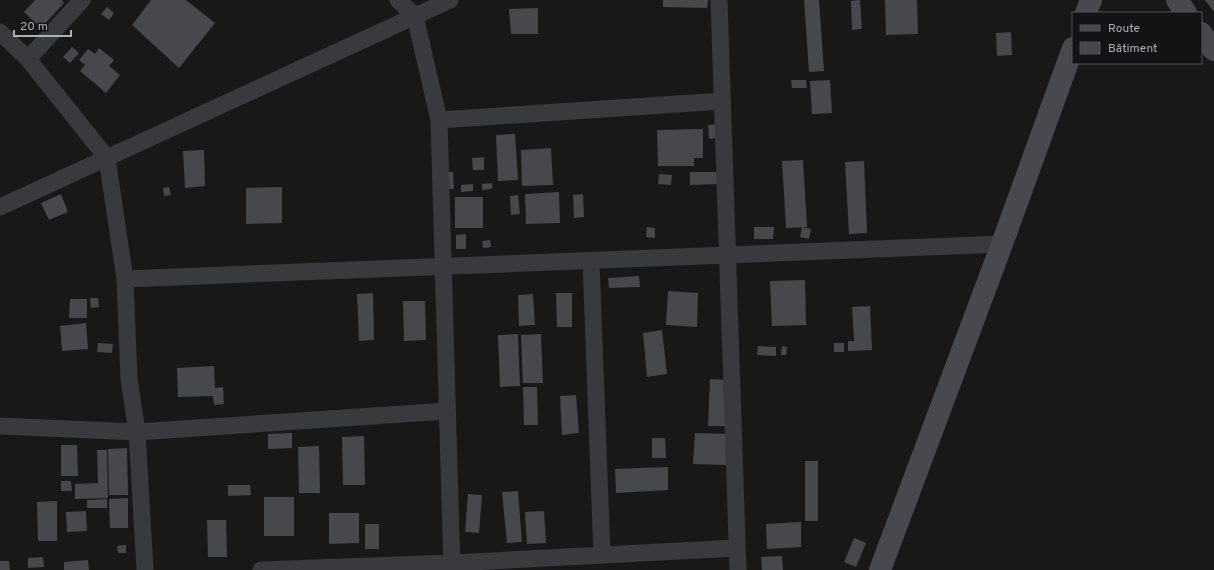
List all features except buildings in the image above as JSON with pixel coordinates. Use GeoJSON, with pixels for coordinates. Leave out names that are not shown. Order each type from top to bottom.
{"type":"FeatureCollection","features":[{"type":"Feature","properties":{"kind":"street"},"geometry":{"type":"LineString","coordinates":[[28,59],[82,0]]}},
{"type":"Feature","properties":{"kind":"street"},"geometry":{"type":"LineString","coordinates":[[398,0],[414,16],[439,120],[452,567]]}},
{"type":"Feature","properties":{"kind":"street"},"geometry":{"type":"LineString","coordinates":[[0,208],[450,0]]}},
{"type":"Feature","properties":{"kind":"street"},"geometry":{"type":"LineString","coordinates":[[719,0],[738,570]]}},
{"type":"Feature","properties":{"kind":"street"},"geometry":{"type":"LineString","coordinates":[[1086,12],[1090,0]]}},
{"type":"Feature","properties":{"kind":"street"},"geometry":{"type":"LineString","coordinates":[[1177,0],[1185,12]]}},
{"type":"Feature","properties":{"kind":"street"},"geometry":{"type":"LineString","coordinates":[[0,32],[28,59],[107,158],[125,279],[129,379],[137,432],[145,570]]}},
{"type":"Feature","properties":{"kind":"street"},"geometry":{"type":"LineString","coordinates":[[1202,34],[1214,50]]}},
{"type":"Feature","properties":{"kind":"street"},"geometry":{"type":"LineString","coordinates":[[880,570],[1002,244],[1072,51]]}},
{"type":"Feature","properties":{"kind":"street"},"geometry":{"type":"LineString","coordinates":[[439,120],[722,101]]}},
{"type":"Feature","properties":{"kind":"street"},"geometry":{"type":"LineString","coordinates":[[125,279],[1002,244]]}},
{"type":"Feature","properties":{"kind":"street"},"geometry":{"type":"LineString","coordinates":[[591,261],[602,555]]}},
{"type":"Feature","properties":{"kind":"street"},"geometry":{"type":"LineString","coordinates":[[0,426],[137,432],[447,411]]}},
{"type":"Feature","properties":{"kind":"street"},"geometry":{"type":"LineString","coordinates":[[261,570],[452,567],[602,555],[737,548]]}}]}
